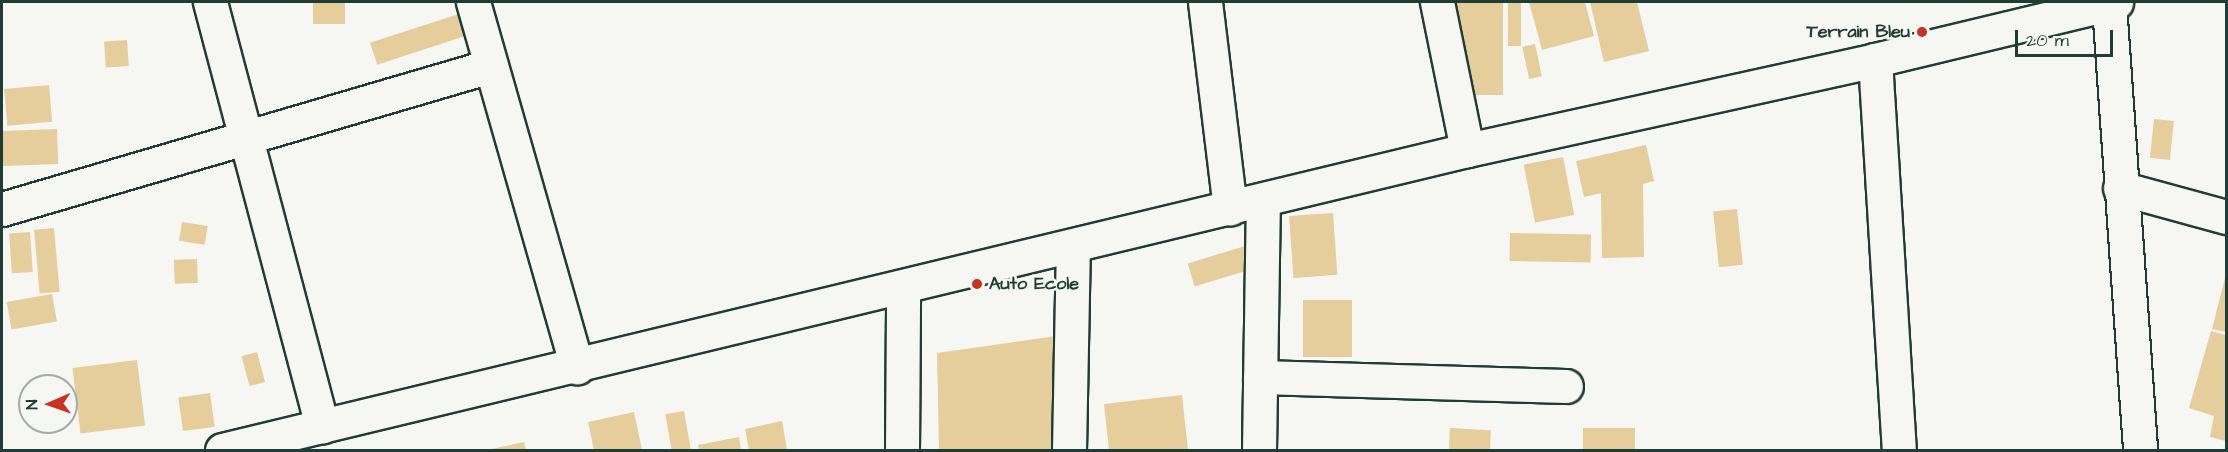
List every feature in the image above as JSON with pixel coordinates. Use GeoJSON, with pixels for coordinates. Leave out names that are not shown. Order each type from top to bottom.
{"type":"FeatureCollection","features":[{"type":"Feature","properties":{"kind":"street"},"geometry":{"type":"LineString","coordinates":[[210,2],[322,426]]}},
{"type":"Feature","properties":{"kind":"street"},"geometry":{"type":"LineString","coordinates":[[474,2],[490,66],[577,367]]}},
{"type":"Feature","properties":{"kind":"street"},"geometry":{"type":"LineString","coordinates":[[1205,2],[1230,208]]}},
{"type":"Feature","properties":{"kind":"street"},"geometry":{"type":"LineString","coordinates":[[1437,2],[1467,150]]}},
{"type":"Feature","properties":{"kind":"street"},"geometry":{"type":"LineString","coordinates":[[222,450],[577,367],[1467,150],[1875,60],[2113,3],[2120,188],[2140,450]]}},
{"type":"Feature","properties":{"kind":"street"},"geometry":{"type":"LineString","coordinates":[[1875,60],[1899,450]]}},
{"type":"Feature","properties":{"kind":"street"},"geometry":{"type":"LineString","coordinates":[[2,209],[490,66]]}},
{"type":"Feature","properties":{"kind":"street"},"geometry":{"type":"LineString","coordinates":[[2120,188],[2226,217]]}},
{"type":"Feature","properties":{"kind":"street"},"geometry":{"type":"LineString","coordinates":[[1259,450],[1263,200]]}},
{"type":"Feature","properties":{"kind":"street"},"geometry":{"type":"LineString","coordinates":[[1069,450],[1073,246]]}},
{"type":"Feature","properties":{"kind":"street"},"geometry":{"type":"LineString","coordinates":[[902,450],[903,287]]}},
{"type":"Feature","properties":{"kind":"street"},"geometry":{"type":"LineString","coordinates":[[1260,377],[1566,386]]}},
{"type":"Feature","properties":{"kind":"building"},"geometry":{"type":"Polygon","coordinates":[[[313,2],[345,2],[345,24],[313,24],[313,2]]]}},
{"type":"Feature","properties":{"kind":"building"},"geometry":{"type":"Polygon","coordinates":[[[1456,2],[1503,2],[1503,95],[1456,95],[1456,2]]]}},
{"type":"Feature","properties":{"kind":"building"},"geometry":{"type":"Polygon","coordinates":[[[1508,2],[1521,2],[1521,46],[1508,46],[1508,2]]]}},
{"type":"Feature","properties":{"kind":"building"},"geometry":{"type":"Polygon","coordinates":[[[1529,2],[1585,2],[1594,36],[1542,50],[1529,2]]]}},
{"type":"Feature","properties":{"kind":"building"},"geometry":{"type":"Polygon","coordinates":[[[1590,2],[1637,2],[1649,51],[1604,62],[1590,2]]]}},
{"type":"Feature","properties":{"kind":"building"},"geometry":{"type":"Polygon","coordinates":[[[468,11],[475,33],[377,65],[370,43],[468,11]]]}},
{"type":"Feature","properties":{"kind":"building"},"geometry":{"type":"Polygon","coordinates":[[[127,40],[129,66],[106,68],[104,42],[127,40]]]}},
{"type":"Feature","properties":{"kind":"building"},"geometry":{"type":"Polygon","coordinates":[[[1535,44],[1542,76],[1529,79],[1522,47],[1535,44]]]}},
{"type":"Feature","properties":{"kind":"building"},"geometry":{"type":"Polygon","coordinates":[[[49,85],[52,122],[7,126],[4,89],[49,85]]]}},
{"type":"Feature","properties":{"kind":"building"},"geometry":{"type":"Polygon","coordinates":[[[2154,119],[2174,121],[2170,160],[2150,158],[2154,119]]]}},
{"type":"Feature","properties":{"kind":"building"},"geometry":{"type":"Polygon","coordinates":[[[57,129],[58,164],[3,166],[2,131],[57,129]]]}},
{"type":"Feature","properties":{"kind":"building"},"geometry":{"type":"Polygon","coordinates":[[[1646,145],[1654,181],[1643,184],[1644,257],[1602,258],[1601,193],[1584,197],[1576,161],[1646,145]]]}},
{"type":"Feature","properties":{"kind":"building"},"geometry":{"type":"Polygon","coordinates":[[[1563,157],[1574,215],[1535,223],[1524,165],[1563,157]]]}},
{"type":"Feature","properties":{"kind":"building"},"geometry":{"type":"Polygon","coordinates":[[[1737,209],[1743,265],[1719,267],[1713,212],[1737,209]]]}},
{"type":"Feature","properties":{"kind":"building"},"geometry":{"type":"Polygon","coordinates":[[[1333,213],[1337,275],[1293,278],[1289,216],[1333,213]]]}},
{"type":"Feature","properties":{"kind":"building"},"geometry":{"type":"Polygon","coordinates":[[[182,222],[208,226],[205,245],[179,241],[182,222]]]}},
{"type":"Feature","properties":{"kind":"building"},"geometry":{"type":"Polygon","coordinates":[[[54,228],[60,292],[40,293],[34,230],[54,228]]]}},
{"type":"Feature","properties":{"kind":"building"},"geometry":{"type":"Polygon","coordinates":[[[30,232],[33,272],[12,273],[9,233],[30,232]]]}},
{"type":"Feature","properties":{"kind":"building"},"geometry":{"type":"Polygon","coordinates":[[[1510,233],[1591,234],[1590,262],[1510,261],[1510,233]]]}},
{"type":"Feature","properties":{"kind":"building"},"geometry":{"type":"Polygon","coordinates":[[[1245,246],[1252,269],[1195,286],[1188,264],[1245,246]]]}},
{"type":"Feature","properties":{"kind":"building"},"geometry":{"type":"Polygon","coordinates":[[[197,259],[198,283],[175,284],[174,260],[197,259]]]}},
{"type":"Feature","properties":{"kind":"building"},"geometry":{"type":"Polygon","coordinates":[[[2226,274],[2226,332],[2212,329],[2226,274]]]}},
{"type":"Feature","properties":{"kind":"building"},"geometry":{"type":"Polygon","coordinates":[[[52,294],[57,322],[12,330],[7,302],[52,294]]]}},
{"type":"Feature","properties":{"kind":"building"},"geometry":{"type":"Polygon","coordinates":[[[1303,300],[1352,300],[1352,357],[1303,357],[1303,300]]]}},
{"type":"Feature","properties":{"kind":"building"},"geometry":{"type":"Polygon","coordinates":[[[2211,331],[2226,335],[2226,441],[2210,437],[2214,416],[2189,408],[2211,331]]]}},
{"type":"Feature","properties":{"kind":"building"},"geometry":{"type":"Polygon","coordinates":[[[1056,336],[1056,450],[939,450],[937,353],[1056,336]]]}},
{"type":"Feature","properties":{"kind":"building"},"geometry":{"type":"Polygon","coordinates":[[[257,352],[265,382],[250,386],[242,356],[257,352]]]}},
{"type":"Feature","properties":{"kind":"building"},"geometry":{"type":"Polygon","coordinates":[[[137,360],[145,426],[81,433],[78,374],[73,374],[72,368],[137,360]]]}},
{"type":"Feature","properties":{"kind":"building"},"geometry":{"type":"Polygon","coordinates":[[[210,393],[215,427],[183,431],[178,397],[210,393]]]}},
{"type":"Feature","properties":{"kind":"building"},"geometry":{"type":"Polygon","coordinates":[[[1182,395],[1188,450],[1109,450],[1104,404],[1182,395]]]}},
{"type":"Feature","properties":{"kind":"building"},"geometry":{"type":"Polygon","coordinates":[[[684,411],[691,450],[672,450],[665,414],[684,411]]]}},
{"type":"Feature","properties":{"kind":"building"},"geometry":{"type":"Polygon","coordinates":[[[634,412],[642,450],[594,450],[588,422],[634,412]]]}},
{"type":"Feature","properties":{"kind":"building"},"geometry":{"type":"Polygon","coordinates":[[[782,421],[787,450],[749,450],[745,429],[782,421]]]}},
{"type":"Feature","properties":{"kind":"building"},"geometry":{"type":"Polygon","coordinates":[[[1450,428],[1491,430],[1490,450],[1449,450],[1450,428]]]}},
{"type":"Feature","properties":{"kind":"building"},"geometry":{"type":"Polygon","coordinates":[[[1583,428],[1635,428],[1635,450],[1583,450],[1583,428]]]}},
{"type":"Feature","properties":{"kind":"building"},"geometry":{"type":"Polygon","coordinates":[[[739,437],[741,450],[699,450],[698,445],[739,437]]]}},
{"type":"Feature","properties":{"kind":"building"},"geometry":{"type":"Polygon","coordinates":[[[524,442],[526,450],[491,449],[524,442]]]}},
{"type":"Feature","properties":{"kind":"place","name":"Terrain Bleu"},"geometry":{"type":"Point","coordinates":[1922,32]}},
{"type":"Feature","properties":{"kind":"place","name":"Auto Ecole"},"geometry":{"type":"Point","coordinates":[977,284]}}]}
